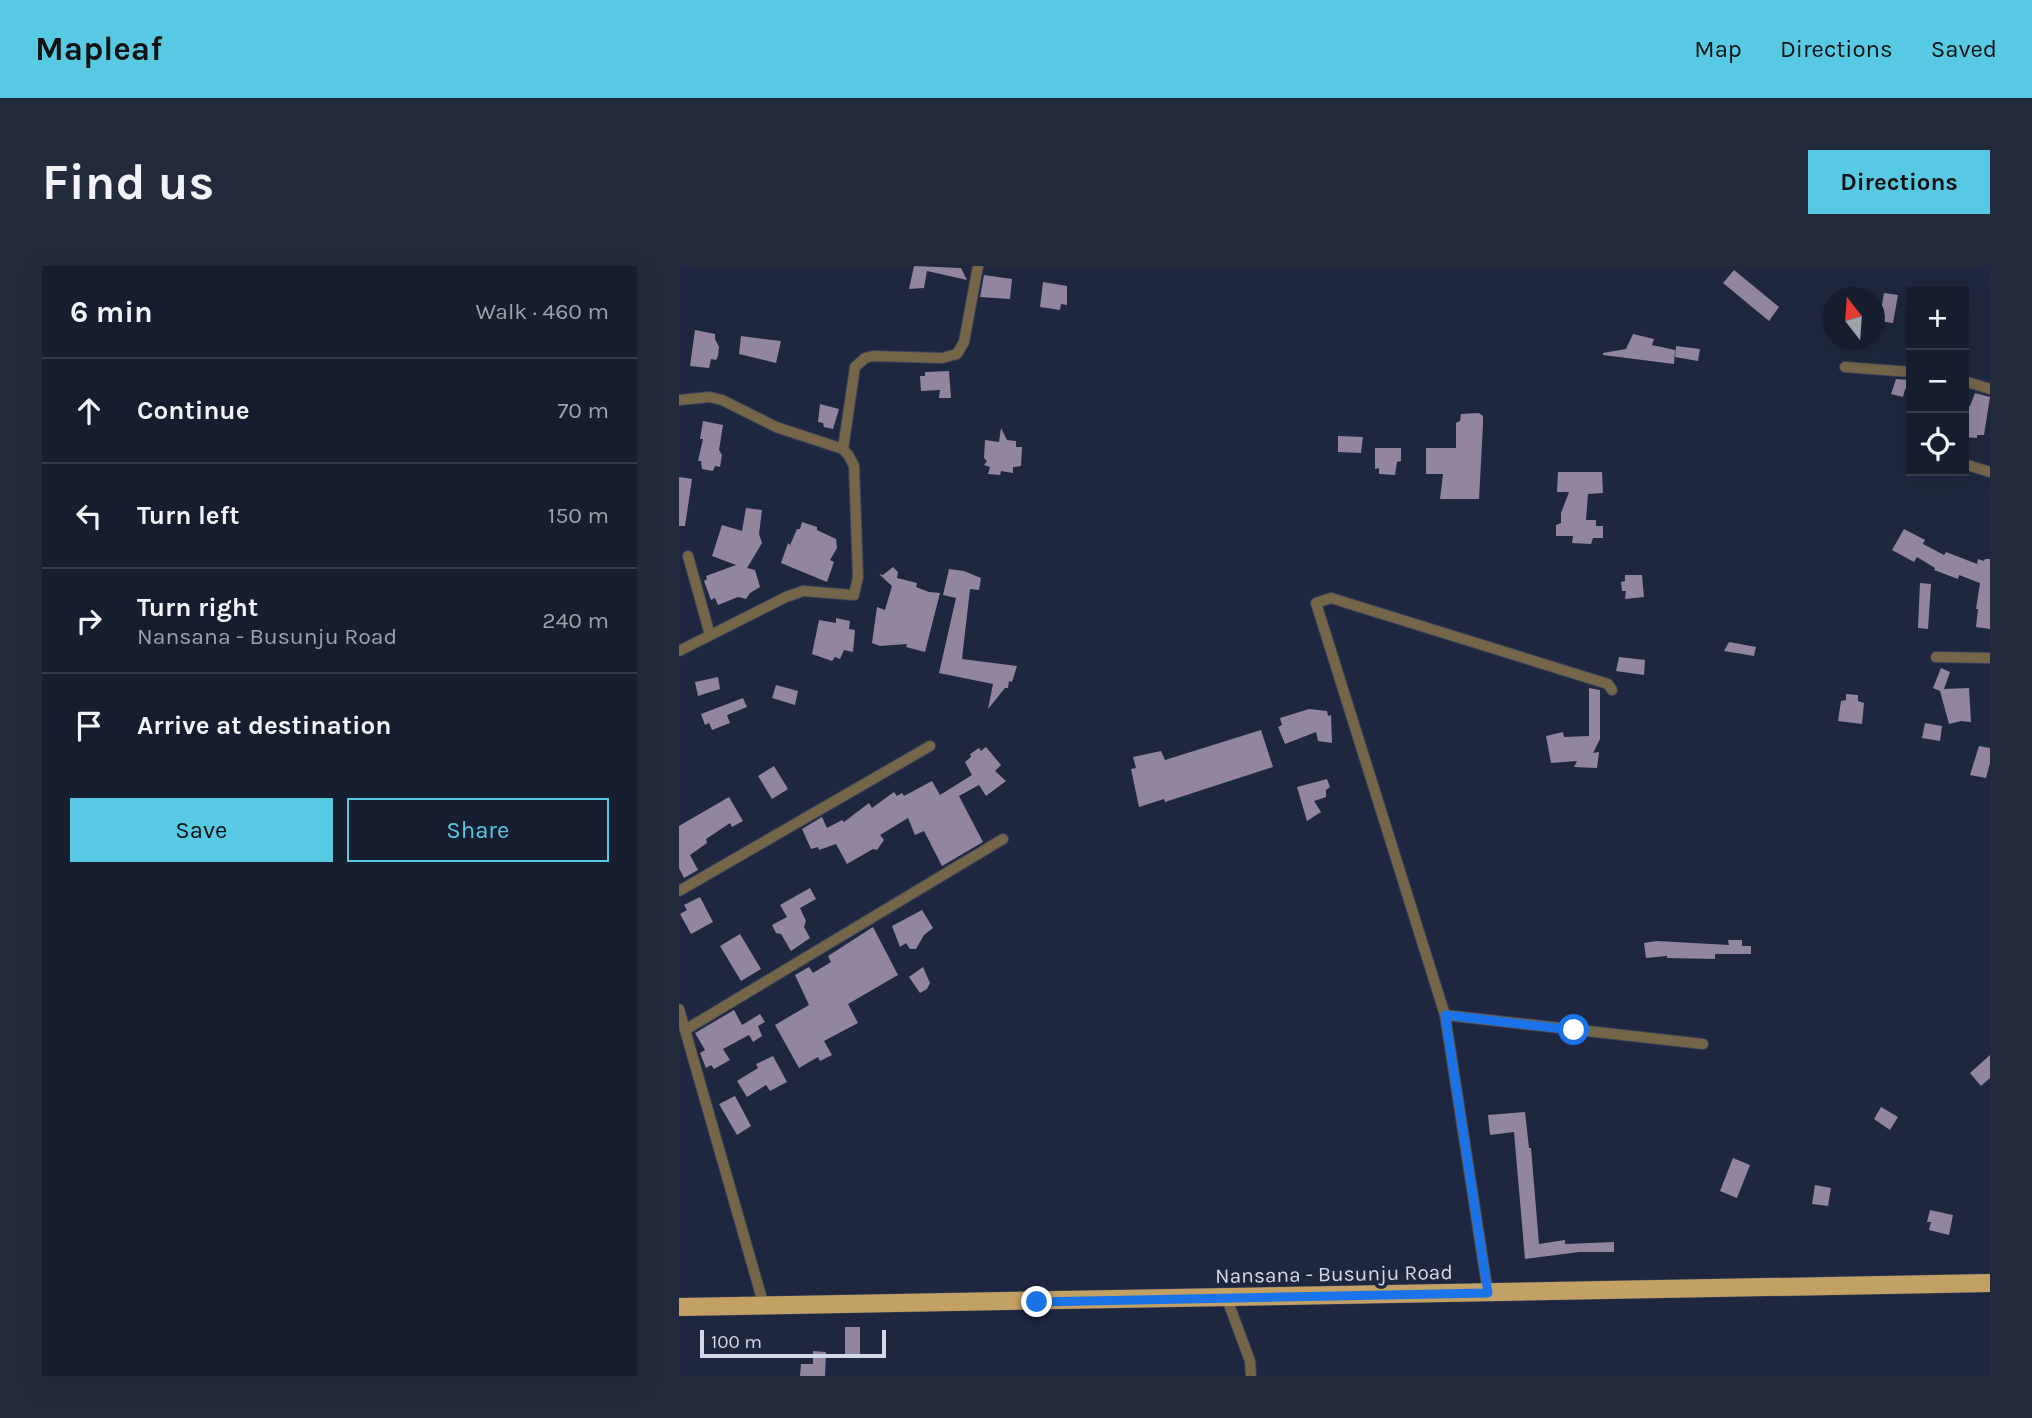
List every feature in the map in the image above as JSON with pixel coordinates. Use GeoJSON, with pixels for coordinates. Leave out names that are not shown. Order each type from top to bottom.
{"type":"FeatureCollection","features":[{"type":"Feature","properties":{"kind":"main road","name":"Nansana - Busunju Road"},"geometry":{"type":"LineString","coordinates":[[679,1307],[1990,1283]]}},
{"type":"Feature","properties":{"kind":"street"},"geometry":{"type":"LineString","coordinates":[[843,449],[855,367],[865,358],[873,356],[942,358],[957,354],[964,342],[978,266]]}},
{"type":"Feature","properties":{"kind":"street"},"geometry":{"type":"LineString","coordinates":[[1845,367],[1906,372]]}},
{"type":"Feature","properties":{"kind":"street"},"geometry":{"type":"LineString","coordinates":[[1969,383],[1990,389]]}},
{"type":"Feature","properties":{"kind":"street"},"geometry":{"type":"LineString","coordinates":[[679,400],[710,397],[722,400],[776,427],[843,449],[854,466],[855,555],[858,577],[854,595],[803,592],[786,597],[679,651]]}},
{"type":"Feature","properties":{"kind":"street"},"geometry":{"type":"LineString","coordinates":[[1969,466],[1990,472]]}},
{"type":"Feature","properties":{"kind":"street"},"geometry":{"type":"LineString","coordinates":[[688,556],[710,635]]}},
{"type":"Feature","properties":{"kind":"street"},"geometry":{"type":"LineString","coordinates":[[1488,1293],[1445,1015],[1316,603],[1331,598],[1608,684],[1612,690]]}},
{"type":"Feature","properties":{"kind":"street"},"geometry":{"type":"LineString","coordinates":[[1936,657],[1990,658]]}},
{"type":"Feature","properties":{"kind":"street"},"geometry":{"type":"LineString","coordinates":[[679,891],[930,746]]}},
{"type":"Feature","properties":{"kind":"street"},"geometry":{"type":"LineString","coordinates":[[685,1030],[1003,839]]}},
{"type":"Feature","properties":{"kind":"street"},"geometry":{"type":"LineString","coordinates":[[679,1009],[764,1306]]}},
{"type":"Feature","properties":{"kind":"street"},"geometry":{"type":"LineString","coordinates":[[1445,1015],[1703,1044]]}},
{"type":"Feature","properties":{"kind":"street"},"geometry":{"type":"LineString","coordinates":[[1227,1299],[1250,1361],[1251,1376]]}},
{"type":"Feature","properties":{"kind":"building"},"geometry":{"type":"Polygon","coordinates":[[[914,266],[961,268],[967,280],[927,271],[924,288],[909,289],[914,266]]]}},
{"type":"Feature","properties":{"kind":"building"},"geometry":{"type":"Polygon","coordinates":[[[1734,270],[1779,307],[1769,321],[1723,283],[1734,270]]]}},
{"type":"Feature","properties":{"kind":"building"},"geometry":{"type":"Polygon","coordinates":[[[984,275],[1012,279],[1010,299],[980,297],[984,275]]]}},
{"type":"Feature","properties":{"kind":"building"},"geometry":{"type":"Polygon","coordinates":[[[1043,282],[1067,286],[1067,305],[1061,304],[1060,310],[1040,307],[1043,282]]]}},
{"type":"Feature","properties":{"kind":"building"},"geometry":{"type":"Polygon","coordinates":[[[1885,293],[1898,295],[1893,323],[1885,322],[1885,293]]]}},
{"type":"Feature","properties":{"kind":"building"},"geometry":{"type":"Polygon","coordinates":[[[695,330],[715,334],[719,347],[718,356],[716,360],[711,359],[709,368],[690,366],[695,330]]]}},
{"type":"Feature","properties":{"kind":"building"},"geometry":{"type":"Polygon","coordinates":[[[1633,334],[1654,339],[1652,345],[1675,350],[1674,364],[1603,355],[1626,349],[1633,334]]]}},
{"type":"Feature","properties":{"kind":"building"},"geometry":{"type":"Polygon","coordinates":[[[741,336],[781,341],[776,363],[739,354],[741,336]]]}},
{"type":"Feature","properties":{"kind":"building"},"geometry":{"type":"Polygon","coordinates":[[[1676,346],[1700,349],[1698,361],[1675,357],[1676,346]]]}},
{"type":"Feature","properties":{"kind":"building"},"geometry":{"type":"Polygon","coordinates":[[[949,371],[951,398],[939,398],[940,390],[921,391],[920,376],[925,376],[925,372],[949,371]]]}},
{"type":"Feature","properties":{"kind":"building"},"geometry":{"type":"Polygon","coordinates":[[[1896,379],[1906,380],[1903,397],[1891,394],[1896,379]]]}},
{"type":"Feature","properties":{"kind":"building"},"geometry":{"type":"Polygon","coordinates":[[[1975,393],[1990,397],[1984,435],[1977,435],[1977,438],[1969,437],[1970,406],[1975,393]]]}},
{"type":"Feature","properties":{"kind":"building"},"geometry":{"type":"Polygon","coordinates":[[[820,404],[839,409],[833,429],[818,422],[820,404]]]}},
{"type":"Feature","properties":{"kind":"building"},"geometry":{"type":"Polygon","coordinates":[[[1479,413],[1483,416],[1483,425],[1479,499],[1440,499],[1443,474],[1426,474],[1426,448],[1456,448],[1456,423],[1460,421],[1461,414],[1479,413]]]}},
{"type":"Feature","properties":{"kind":"building"},"geometry":{"type":"Polygon","coordinates":[[[703,421],[723,425],[719,450],[722,455],[720,467],[715,466],[713,471],[702,469],[701,461],[698,461],[703,439],[700,439],[703,421]]]}},
{"type":"Feature","properties":{"kind":"building"},"geometry":{"type":"Polygon","coordinates":[[[1001,428],[1007,440],[1016,441],[1016,447],[1022,447],[1021,466],[1013,467],[1013,473],[1001,471],[1000,475],[988,474],[990,467],[984,465],[987,461],[984,458],[985,440],[999,442],[1001,428]]]}},
{"type":"Feature","properties":{"kind":"building"},"geometry":{"type":"Polygon","coordinates":[[[1338,436],[1363,437],[1361,453],[1338,452],[1338,436]]]}},
{"type":"Feature","properties":{"kind":"building"},"geometry":{"type":"Polygon","coordinates":[[[1375,448],[1401,448],[1401,461],[1397,462],[1395,475],[1379,474],[1379,468],[1375,469],[1375,448]]]}},
{"type":"Feature","properties":{"kind":"building"},"geometry":{"type":"Polygon","coordinates":[[[1558,472],[1602,472],[1603,493],[1588,494],[1586,520],[1596,520],[1596,526],[1603,526],[1603,538],[1593,538],[1591,544],[1572,543],[1573,536],[1556,536],[1556,525],[1561,523],[1561,513],[1569,492],[1557,492],[1558,472]]]}},
{"type":"Feature","properties":{"kind":"building"},"geometry":{"type":"Polygon","coordinates":[[[679,477],[692,479],[685,526],[679,526],[679,477]]]}},
{"type":"Feature","properties":{"kind":"building"},"geometry":{"type":"Polygon","coordinates":[[[746,508],[762,510],[759,534],[762,543],[747,568],[755,570],[760,587],[746,599],[738,597],[718,605],[715,598],[711,600],[704,581],[706,576],[736,565],[712,556],[722,525],[742,531],[746,508]]]}},
{"type":"Feature","properties":{"kind":"building"},"geometry":{"type":"Polygon","coordinates":[[[802,522],[817,527],[817,530],[836,539],[837,548],[830,560],[834,562],[827,582],[781,563],[788,543],[790,545],[802,522]]]}},
{"type":"Feature","properties":{"kind":"building"},"geometry":{"type":"Polygon","coordinates":[[[1904,529],[1925,540],[1923,544],[1944,555],[1946,552],[1977,564],[1978,559],[1990,559],[1990,629],[1976,627],[1980,583],[1959,575],[1958,579],[1934,570],[1935,568],[1917,557],[1914,562],[1892,550],[1904,529]]]}},
{"type":"Feature","properties":{"kind":"building"},"geometry":{"type":"Polygon","coordinates":[[[893,567],[898,572],[897,578],[917,583],[916,587],[929,592],[940,593],[925,652],[906,647],[907,644],[880,646],[872,643],[877,607],[885,610],[892,586],[879,574],[883,575],[893,567]]]}},
{"type":"Feature","properties":{"kind":"building"},"geometry":{"type":"Polygon","coordinates":[[[949,569],[964,571],[981,578],[979,590],[970,589],[962,659],[1017,666],[1008,688],[1005,688],[988,709],[993,684],[939,673],[956,598],[943,595],[949,569]]]}},
{"type":"Feature","properties":{"kind":"building"},"geometry":{"type":"Polygon","coordinates":[[[1625,575],[1642,575],[1644,597],[1625,599],[1626,591],[1622,591],[1621,582],[1625,581],[1625,575]]]}},
{"type":"Feature","properties":{"kind":"building"},"geometry":{"type":"Polygon","coordinates":[[[1920,583],[1931,584],[1928,629],[1918,628],[1920,583]]]}},
{"type":"Feature","properties":{"kind":"building"},"geometry":{"type":"Polygon","coordinates":[[[836,618],[850,621],[849,629],[855,630],[853,652],[844,650],[840,659],[835,657],[832,661],[812,654],[819,620],[836,623],[836,618]]]}},
{"type":"Feature","properties":{"kind":"building"},"geometry":{"type":"Polygon","coordinates":[[[1729,642],[1756,647],[1754,656],[1724,651],[1729,642]]]}},
{"type":"Feature","properties":{"kind":"building"},"geometry":{"type":"Polygon","coordinates":[[[1619,657],[1645,660],[1644,675],[1616,671],[1619,657]]]}},
{"type":"Feature","properties":{"kind":"building"},"geometry":{"type":"Polygon","coordinates":[[[1941,668],[1950,672],[1944,689],[1969,688],[1971,722],[1949,724],[1940,691],[1933,688],[1941,668]]]}},
{"type":"Feature","properties":{"kind":"building"},"geometry":{"type":"Polygon","coordinates":[[[718,677],[720,689],[698,696],[695,682],[718,677]]]}},
{"type":"Feature","properties":{"kind":"building"},"geometry":{"type":"Polygon","coordinates":[[[776,685],[798,691],[795,705],[772,698],[776,685]]]}},
{"type":"Feature","properties":{"kind":"building"},"geometry":{"type":"Polygon","coordinates":[[[1589,688],[1600,690],[1600,739],[1593,753],[1599,752],[1597,768],[1574,767],[1577,761],[1551,763],[1546,736],[1563,732],[1564,737],[1589,736],[1589,688]]]}},
{"type":"Feature","properties":{"kind":"building"},"geometry":{"type":"Polygon","coordinates":[[[1846,694],[1858,695],[1858,701],[1864,703],[1862,724],[1838,721],[1841,701],[1846,700],[1846,694]]]}},
{"type":"Feature","properties":{"kind":"building"},"geometry":{"type":"Polygon","coordinates":[[[743,698],[747,707],[727,715],[730,723],[712,730],[709,723],[705,725],[701,714],[743,698]]]}},
{"type":"Feature","properties":{"kind":"building"},"geometry":{"type":"Polygon","coordinates":[[[1309,709],[1327,711],[1328,716],[1331,715],[1332,743],[1318,741],[1316,732],[1285,744],[1278,727],[1282,725],[1280,718],[1309,709]]]}},
{"type":"Feature","properties":{"kind":"building"},"geometry":{"type":"Polygon","coordinates":[[[1925,723],[1942,726],[1940,741],[1922,738],[1925,723]]]}},
{"type":"Feature","properties":{"kind":"building"},"geometry":{"type":"Polygon","coordinates":[[[1261,730],[1273,767],[1165,802],[1164,799],[1139,807],[1131,769],[1136,768],[1133,757],[1161,751],[1165,760],[1261,730]]]}},
{"type":"Feature","properties":{"kind":"building"},"geometry":{"type":"Polygon","coordinates":[[[1979,746],[1990,748],[1986,778],[1970,775],[1979,746]]]}},
{"type":"Feature","properties":{"kind":"building"},"geometry":{"type":"Polygon","coordinates":[[[986,747],[1001,765],[995,771],[1006,781],[986,796],[979,785],[959,796],[983,842],[942,866],[924,831],[915,835],[908,818],[880,835],[884,840],[877,850],[873,849],[847,864],[836,844],[819,850],[818,847],[811,849],[802,829],[822,817],[827,828],[842,820],[844,822],[869,803],[872,808],[894,792],[897,796],[902,793],[904,796],[932,781],[940,795],[972,775],[965,762],[971,757],[970,754],[986,747]]]}},
{"type":"Feature","properties":{"kind":"building"},"geometry":{"type":"Polygon","coordinates":[[[774,766],[788,789],[772,799],[758,776],[774,766]]]}},
{"type":"Feature","properties":{"kind":"building"},"geometry":{"type":"Polygon","coordinates":[[[1327,779],[1330,787],[1326,790],[1326,797],[1314,801],[1321,812],[1307,821],[1297,787],[1327,779]]]}},
{"type":"Feature","properties":{"kind":"building"},"geometry":{"type":"Polygon","coordinates":[[[729,797],[743,821],[732,827],[730,823],[706,839],[707,843],[690,855],[698,870],[684,878],[679,868],[679,826],[729,797]]]}},
{"type":"Feature","properties":{"kind":"building"},"geometry":{"type":"Polygon","coordinates":[[[810,888],[816,899],[800,908],[806,921],[804,927],[810,938],[791,951],[772,925],[787,917],[780,905],[810,888]]]}},
{"type":"Feature","properties":{"kind":"building"},"geometry":{"type":"Polygon","coordinates":[[[700,897],[713,922],[691,934],[680,914],[687,910],[684,905],[700,897]]]}},
{"type":"Feature","properties":{"kind":"building"},"geometry":{"type":"Polygon","coordinates":[[[922,910],[933,928],[924,935],[916,949],[910,949],[906,943],[900,947],[892,926],[922,910]]]}},
{"type":"Feature","properties":{"kind":"building"},"geometry":{"type":"Polygon","coordinates":[[[873,927],[898,975],[848,1004],[858,1023],[824,1041],[832,1055],[820,1061],[818,1057],[799,1068],[775,1025],[809,1005],[795,975],[809,967],[813,973],[831,962],[828,956],[873,927]]]}},
{"type":"Feature","properties":{"kind":"building"},"geometry":{"type":"Polygon","coordinates":[[[740,934],[761,969],[741,981],[720,946],[740,934]]]}},
{"type":"Feature","properties":{"kind":"building"},"geometry":{"type":"Polygon","coordinates":[[[1728,940],[1742,940],[1742,946],[1751,946],[1751,954],[1715,954],[1715,959],[1667,956],[1646,958],[1644,943],[1657,941],[1729,945],[1728,940]]]}},
{"type":"Feature","properties":{"kind":"building"},"geometry":{"type":"Polygon","coordinates":[[[923,967],[930,983],[927,989],[920,993],[909,977],[923,967]]]}},
{"type":"Feature","properties":{"kind":"building"},"geometry":{"type":"Polygon","coordinates":[[[734,1010],[742,1025],[760,1014],[765,1022],[758,1026],[762,1036],[753,1042],[749,1035],[723,1049],[730,1060],[714,1069],[711,1065],[706,1068],[700,1053],[705,1050],[695,1033],[734,1010]]]}},
{"type":"Feature","properties":{"kind":"building"},"geometry":{"type":"Polygon","coordinates":[[[1990,1055],[1990,1078],[1981,1086],[1970,1073],[1990,1055]]]}},
{"type":"Feature","properties":{"kind":"building"},"geometry":{"type":"Polygon","coordinates":[[[773,1056],[787,1082],[770,1091],[766,1085],[747,1097],[737,1081],[758,1068],[756,1064],[773,1056]]]}},
{"type":"Feature","properties":{"kind":"building"},"geometry":{"type":"Polygon","coordinates":[[[735,1096],[751,1126],[737,1135],[719,1104],[735,1096]]]}},
{"type":"Feature","properties":{"kind":"building"},"geometry":{"type":"Polygon","coordinates":[[[1881,1107],[1898,1117],[1890,1130],[1874,1119],[1881,1107]]]}},
{"type":"Feature","properties":{"kind":"building"},"geometry":{"type":"Polygon","coordinates":[[[1525,1112],[1531,1148],[1539,1244],[1565,1240],[1565,1244],[1614,1242],[1614,1252],[1579,1252],[1525,1259],[1514,1132],[1490,1135],[1488,1115],[1525,1112]]]}},
{"type":"Feature","properties":{"kind":"building"},"geometry":{"type":"Polygon","coordinates":[[[1733,1158],[1750,1165],[1737,1198],[1720,1191],[1733,1158]]]}},
{"type":"Feature","properties":{"kind":"building"},"geometry":{"type":"Polygon","coordinates":[[[1815,1185],[1831,1188],[1828,1206],[1812,1204],[1815,1185]]]}},
{"type":"Feature","properties":{"kind":"building"},"geometry":{"type":"Polygon","coordinates":[[[1930,1210],[1953,1215],[1949,1235],[1929,1230],[1931,1222],[1927,1222],[1930,1210]]]}},
{"type":"Feature","properties":{"kind":"building"},"geometry":{"type":"Polygon","coordinates":[[[845,1327],[860,1327],[860,1356],[845,1356],[845,1327]]]}},
{"type":"Feature","properties":{"kind":"building"},"geometry":{"type":"Polygon","coordinates":[[[813,1351],[826,1352],[825,1376],[800,1376],[801,1364],[813,1364],[813,1351]]]}},
{"type":"Feature","properties":{"kind":"route"},"geometry":{"type":"LineString","coordinates":[[1037,1302],[1488,1293],[1445,1015],[1574,1030]]}}]}
